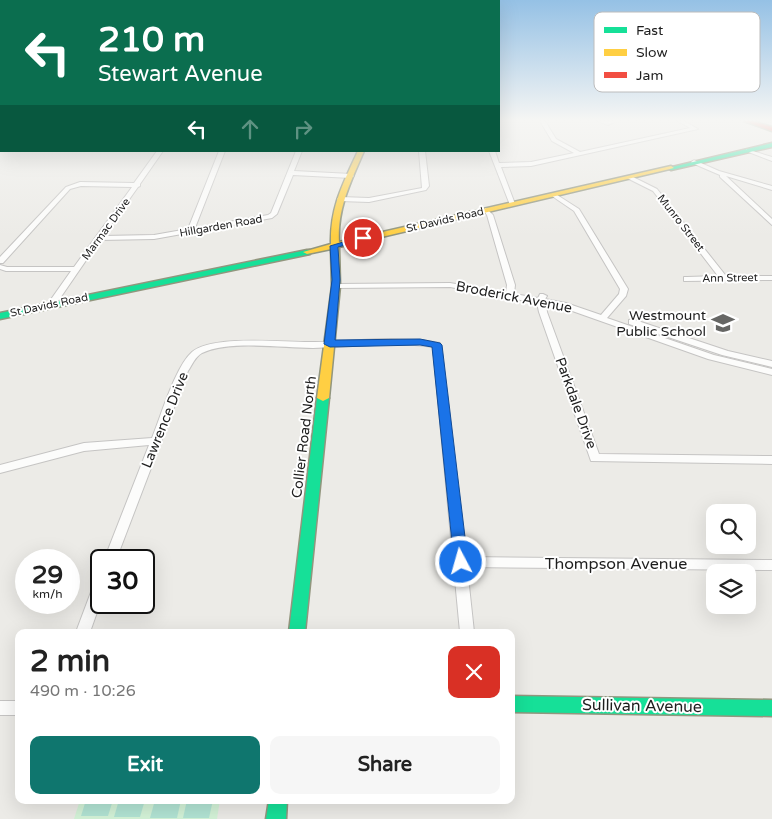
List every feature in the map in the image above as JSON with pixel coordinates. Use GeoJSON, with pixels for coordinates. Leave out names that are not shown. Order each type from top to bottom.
{"type":"FeatureCollection","features":[{"type":"Feature","properties":{"kind":"main road","name":"Collier Road North"},"geometry":{"type":"LineString","coordinates":[[296,629],[336,283],[334,225],[340,199],[357,159]]}},
{"type":"Feature","properties":{"kind":"main road","name":"St Davids Road"},"geometry":{"type":"LineString","coordinates":[[0,316],[334,246],[707,159]]}},
{"type":"Feature","properties":{"kind":"main road","name":"Sullivan Avenue"},"geometry":{"type":"LineString","coordinates":[[515,704],[772,708]]}},
{"type":"Feature","properties":{"kind":"main road"},"geometry":{"type":"LineString","coordinates":[[276,819],[278,804]]}},
{"type":"Feature","properties":{"kind":"street","name":"Marmac Drive"},"geometry":{"type":"LineString","coordinates":[[51,305],[155,159]]}},
{"type":"Feature","properties":{"kind":"street"},"geometry":{"type":"LineString","coordinates":[[190,232],[219,159]]}},
{"type":"Feature","properties":{"kind":"street","name":"Hillgarden Road"},"geometry":{"type":"LineString","coordinates":[[100,238],[154,237],[270,217],[274,214],[296,159]]}},
{"type":"Feature","properties":{"kind":"street"},"geometry":{"type":"LineString","coordinates":[[340,199],[370,200],[424,189],[426,186],[423,159]]}},
{"type":"Feature","properties":{"kind":"street"},"geometry":{"type":"LineString","coordinates":[[495,159],[512,204]]}},
{"type":"Feature","properties":{"kind":"street"},"geometry":{"type":"LineString","coordinates":[[497,165],[531,164],[554,159]]}},
{"type":"Feature","properties":{"kind":"street"},"geometry":{"type":"LineString","coordinates":[[694,162],[717,172],[772,188]]}},
{"type":"Feature","properties":{"kind":"street"},"geometry":{"type":"LineString","coordinates":[[717,172],[772,223]]}},
{"type":"Feature","properties":{"kind":"street"},"geometry":{"type":"LineString","coordinates":[[291,173],[351,176]]}},
{"type":"Feature","properties":{"kind":"street","name":"Munro Street"},"geometry":{"type":"LineString","coordinates":[[629,177],[655,190],[724,279]]}},
{"type":"Feature","properties":{"kind":"street"},"geometry":{"type":"LineString","coordinates":[[733,185],[752,183]]}},
{"type":"Feature","properties":{"kind":"street"},"geometry":{"type":"LineString","coordinates":[[0,261],[68,188],[80,184],[138,185]]}},
{"type":"Feature","properties":{"kind":"street"},"geometry":{"type":"LineString","coordinates":[[554,195],[577,210],[622,284],[623,294],[605,316]]}},
{"type":"Feature","properties":{"kind":"street"},"geometry":{"type":"LineString","coordinates":[[486,210],[490,214],[511,284],[510,291]]}},
{"type":"Feature","properties":{"kind":"street"},"geometry":{"type":"LineString","coordinates":[[0,267],[6,269],[77,269]]}},
{"type":"Feature","properties":{"kind":"street","name":"Ann Street"},"geometry":{"type":"LineString","coordinates":[[687,279],[772,278]]}},
{"type":"Feature","properties":{"kind":"street","name":"Broderick Avenue"},"geometry":{"type":"LineString","coordinates":[[336,283],[441,284],[510,291],[542,297],[725,354],[772,364]]}},
{"type":"Feature","properties":{"kind":"street","name":"Parkdale Drive"},"geometry":{"type":"LineString","coordinates":[[542,297],[543,312],[596,458],[772,460]]}},
{"type":"Feature","properties":{"kind":"street","name":"Broderick Avenue"},"geometry":{"type":"LineString","coordinates":[[605,316],[710,357],[772,372]]}},
{"type":"Feature","properties":{"kind":"street","name":"Lawrence Drive"},"geometry":{"type":"LineString","coordinates":[[114,549],[184,371],[193,355],[199,351],[226,345],[420,342],[437,345],[461,562]]}},
{"type":"Feature","properties":{"kind":"street"},"geometry":{"type":"LineString","coordinates":[[0,469],[84,447],[156,441]]}},
{"type":"Feature","properties":{"kind":"street"},"geometry":{"type":"LineString","coordinates":[[461,562],[467,629]]}},
{"type":"Feature","properties":{"kind":"street","name":"Thompson Avenue"},"geometry":{"type":"LineString","coordinates":[[461,562],[772,565]]}},
{"type":"Feature","properties":{"kind":"street"},"geometry":{"type":"LineString","coordinates":[[84,629],[90,613]]}},
{"type":"Feature","properties":{"kind":"street"},"geometry":{"type":"LineString","coordinates":[[0,708],[15,708]]}},
{"type":"Feature","properties":{"kind":"green space"},"geometry":{"type":"Polygon","coordinates":[[[79,804],[219,804],[217,819],[74,819],[79,804]]]}},
{"type":"Feature","properties":{"kind":"green space"},"geometry":{"type":"Polygon","coordinates":[[[85,804],[112,804],[108,816],[81,816],[85,804]]]}},
{"type":"Feature","properties":{"kind":"green space"},"geometry":{"type":"Polygon","coordinates":[[[118,804],[144,804],[140,817],[114,817],[118,804]]]}},
{"type":"Feature","properties":{"kind":"green space"},"geometry":{"type":"Polygon","coordinates":[[[154,804],[180,804],[177,818],[150,818],[154,804]]]}},
{"type":"Feature","properties":{"kind":"green space"},"geometry":{"type":"Polygon","coordinates":[[[186,804],[212,804],[209,818],[183,818],[186,804]]]}},
{"type":"Feature","properties":{"kind":"traffic: fast"},"geometry":{"type":"LineString","coordinates":[[671,168],[710,159]]}},
{"type":"Feature","properties":{"kind":"traffic: fast"},"geometry":{"type":"LineString","coordinates":[[0,316],[307,252]]}},
{"type":"Feature","properties":{"kind":"traffic: fast"},"geometry":{"type":"LineString","coordinates":[[297,629],[323,398]]}},
{"type":"Feature","properties":{"kind":"traffic: fast"},"geometry":{"type":"LineString","coordinates":[[515,704],[772,708]]}},
{"type":"Feature","properties":{"kind":"traffic: fast"},"geometry":{"type":"LineString","coordinates":[[276,819],[278,804]]}},
{"type":"Feature","properties":{"kind":"traffic: slow"},"geometry":{"type":"LineString","coordinates":[[323,398],[336,286],[334,225],[340,199],[357,159]]}},
{"type":"Feature","properties":{"kind":"traffic: slow"},"geometry":{"type":"LineString","coordinates":[[307,252],[671,168]]}},
{"type":"Feature","properties":{"kind":"place","name":"Westmount Public School"},"geometry":{"type":"Point","coordinates":[723,323]}},
{"type":"Feature","properties":{"kind":"route"},"geometry":{"type":"LineString","coordinates":[[363,238],[334,246],[336,280],[330,344],[340,342],[420,342],[437,345],[461,562]]}}]}
